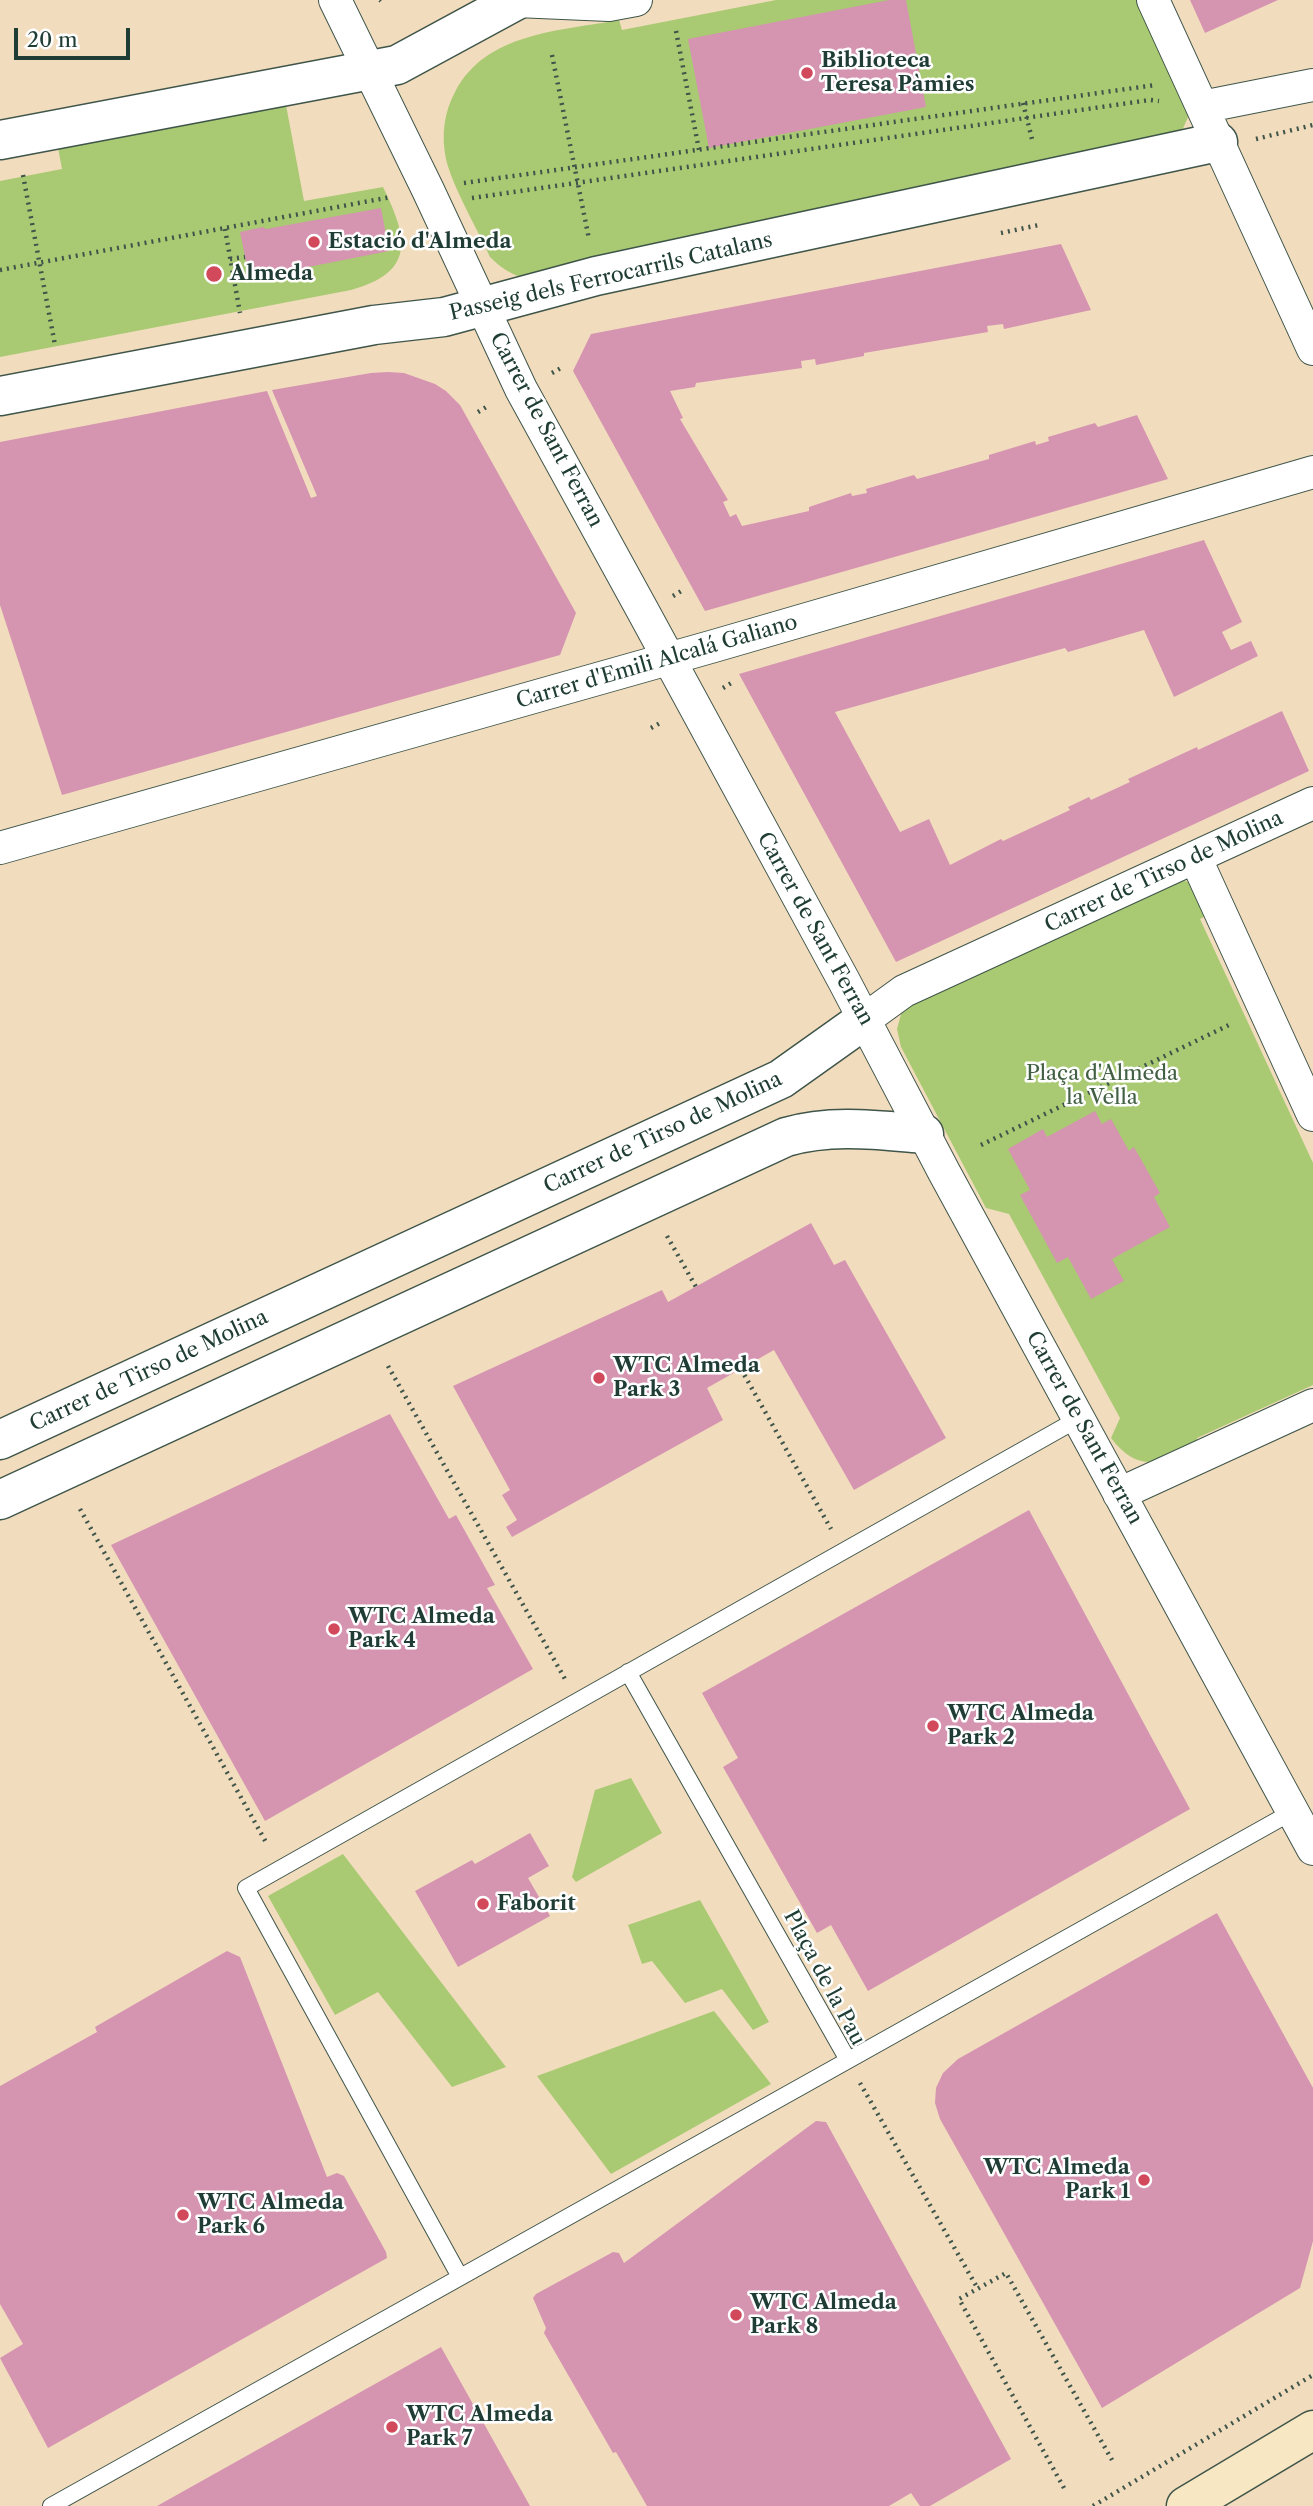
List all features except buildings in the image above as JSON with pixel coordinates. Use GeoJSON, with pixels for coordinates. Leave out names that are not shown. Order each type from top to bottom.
{"type":"FeatureCollection","features":[{"type":"Feature","properties":{"kind":"main road"},"geometry":{"type":"LineString","coordinates":[[1186,2506],[1313,2430]]}},
{"type":"Feature","properties":{"kind":"street","name":"Carrer de Sant Ferran"},"geometry":{"type":"LineString","coordinates":[[335,0],[521,389],[1313,1849]]}},
{"type":"Feature","properties":{"kind":"street"},"geometry":{"type":"LineString","coordinates":[[0,140],[397,65],[517,0],[609,5],[636,0]]}},
{"type":"Feature","properties":{"kind":"street"},"geometry":{"type":"LineString","coordinates":[[1153,0],[1313,349]]}},
{"type":"Feature","properties":{"kind":"street"},"geometry":{"type":"LineString","coordinates":[[1202,107],[1313,85]]}},
{"type":"Feature","properties":{"kind":"street","name":"Passeig dels Ferrocarrils Catalans"},"geometry":{"type":"LineString","coordinates":[[0,396],[374,325],[444,317],[596,276],[1220,146]]}},
{"type":"Feature","properties":{"kind":"street","name":"Carrer d'Emili Alcalá Galiano"},"geometry":{"type":"LineString","coordinates":[[0,848],[668,659],[1313,472]]}},
{"type":"Feature","properties":{"kind":"street","name":"Carrer de Tirso de Molina"},"geometry":{"type":"LineString","coordinates":[[0,1440],[781,1079],[904,992],[1313,803]]}},
{"type":"Feature","properties":{"kind":"street"},"geometry":{"type":"LineString","coordinates":[[1195,858],[1313,1115]]}},
{"type":"Feature","properties":{"kind":"street"},"geometry":{"type":"LineString","coordinates":[[0,1500],[786,1137],[830,1128],[862,1128],[924,1135]]}},
{"type":"Feature","properties":{"kind":"street"},"geometry":{"type":"LineString","coordinates":[[1119,1494],[1313,1405]]}},
{"type":"Feature","properties":{"kind":"lane"},"geometry":{"type":"LineString","coordinates":[[460,2277],[246,1888],[1078,1419]]}},
{"type":"Feature","properties":{"kind":"lane","name":"Plaça de la Pau"},"geometry":{"type":"LineString","coordinates":[[51,2506],[848,2060],[628,1672]]}},
{"type":"Feature","properties":{"kind":"lane"},"geometry":{"type":"LineString","coordinates":[[848,2060],[1292,1812]]}},
{"type":"Feature","properties":{"kind":"path"},"geometry":{"type":"LineString","coordinates":[[676,31],[699,149]]}},
{"type":"Feature","properties":{"kind":"path","name":"Passeig dels Ferrocarrils Catalans"},"geometry":{"type":"LineString","coordinates":[[552,55],[591,248]]}},
{"type":"Feature","properties":{"kind":"path"},"geometry":{"type":"LineString","coordinates":[[468,182],[1159,84]]}},
{"type":"Feature","properties":{"kind":"path"},"geometry":{"type":"LineString","coordinates":[[463,200],[1027,117],[1150,100],[1163,102]]}},
{"type":"Feature","properties":{"kind":"path"},"geometry":{"type":"LineString","coordinates":[[1023,103],[1035,151]]}},
{"type":"Feature","properties":{"kind":"path"},"geometry":{"type":"LineString","coordinates":[[1220,146],[1313,125]]}},
{"type":"Feature","properties":{"kind":"path"},"geometry":{"type":"LineString","coordinates":[[22,171],[56,352]]}},
{"type":"Feature","properties":{"kind":"path"},"geometry":{"type":"LineString","coordinates":[[0,270],[400,195]]}},
{"type":"Feature","properties":{"kind":"path"},"geometry":{"type":"LineString","coordinates":[[1000,233],[1039,225]]}},
{"type":"Feature","properties":{"kind":"path"},"geometry":{"type":"LineString","coordinates":[[225,228],[240,318]]}},
{"type":"Feature","properties":{"kind":"path"},"geometry":{"type":"LineString","coordinates":[[230,259],[245,257]]}},
{"type":"Feature","properties":{"kind":"path"},"geometry":{"type":"LineString","coordinates":[[478,412],[488,406]]}},
{"type":"Feature","properties":{"kind":"path"},"geometry":{"type":"LineString","coordinates":[[651,728],[662,722]]}},
{"type":"Feature","properties":{"kind":"path"},"geometry":{"type":"LineString","coordinates":[[981,1145],[1231,1024]]}},
{"type":"Feature","properties":{"kind":"path"},"geometry":{"type":"LineString","coordinates":[[667,1236],[696,1287]]}},
{"type":"Feature","properties":{"kind":"path"},"geometry":{"type":"LineString","coordinates":[[388,1366],[577,1701]]}},
{"type":"Feature","properties":{"kind":"path"},"geometry":{"type":"LineString","coordinates":[[741,1368],[843,1551]]}},
{"type":"Feature","properties":{"kind":"path"},"geometry":{"type":"LineString","coordinates":[[80,1509],[281,1869]]}},
{"type":"Feature","properties":{"kind":"path"},"geometry":{"type":"LineString","coordinates":[[848,2060],[978,2289]]}},
{"type":"Feature","properties":{"kind":"path"},"geometry":{"type":"LineString","coordinates":[[1064,2488],[959,2299],[1006,2273],[1112,2460]]}},
{"type":"Feature","properties":{"kind":"path"},"geometry":{"type":"LineString","coordinates":[[1093,2506],[1313,2375]]}},
{"type":"Feature","properties":{"kind":"green space"},"geometry":{"type":"Polygon","coordinates":[[[776,0],[1141,0],[1189,115],[1180,135],[524,278],[506,270],[490,257],[454,182],[444,150],[444,124],[448,108],[469,72],[486,57],[505,46],[550,32],[619,20],[622,30],[776,0]]]}},
{"type":"Feature","properties":{"kind":"green space"},"geometry":{"type":"Polygon","coordinates":[[[286,105],[304,201],[383,187],[398,222],[401,237],[401,251],[396,263],[387,273],[351,290],[0,357],[0,181],[62,169],[58,148],[286,105]]]}},
{"type":"Feature","properties":{"kind":"green space","name":"Plaça d'Almeda la Vella"},"geometry":{"type":"Polygon","coordinates":[[[1176,879],[1189,882],[1209,914],[1200,919],[1313,1163],[1313,1385],[1197,1438],[1201,1447],[1153,1462],[1132,1457],[1111,1438],[1120,1418],[1009,1214],[986,1208],[901,1047],[897,1029],[903,1007],[1176,879]]]}},
{"type":"Feature","properties":{"kind":"green space"},"geometry":{"type":"Polygon","coordinates":[[[631,1778],[662,1833],[576,1882],[572,1877],[595,1790],[631,1778]]]}},
{"type":"Feature","properties":{"kind":"green space"},"geometry":{"type":"Polygon","coordinates":[[[343,1854],[506,2067],[452,2087],[378,1992],[335,2015],[268,1896],[343,1854]]]}},
{"type":"Feature","properties":{"kind":"green space"},"geometry":{"type":"Polygon","coordinates":[[[700,1900],[769,2022],[753,2030],[722,1989],[685,2003],[652,1961],[642,1964],[628,1925],[700,1900]]]}},
{"type":"Feature","properties":{"kind":"green space"},"geometry":{"type":"Polygon","coordinates":[[[714,2011],[771,2084],[611,2174],[537,2076],[714,2011]]]}},
{"type":"Feature","properties":{"kind":"place","name":"Biblioteca Teresa Pàmies"},"geometry":{"type":"Point","coordinates":[807,73]}},
{"type":"Feature","properties":{"kind":"place","name":"Estació d'Almeda"},"geometry":{"type":"Point","coordinates":[314,242]}},
{"type":"Feature","properties":{"kind":"place","name":"Almeda"},"geometry":{"type":"Point","coordinates":[214,274]}},
{"type":"Feature","properties":{"kind":"place","name":"WTC Almeda Park 3"},"geometry":{"type":"Point","coordinates":[599,1378]}},
{"type":"Feature","properties":{"kind":"place","name":"WTC Almeda Park 4"},"geometry":{"type":"Point","coordinates":[334,1629]}},
{"type":"Feature","properties":{"kind":"place","name":"WTC Almeda Park 2"},"geometry":{"type":"Point","coordinates":[933,1726]}},
{"type":"Feature","properties":{"kind":"place","name":"Faborit"},"geometry":{"type":"Point","coordinates":[483,1904]}},
{"type":"Feature","properties":{"kind":"place","name":"WTC Almeda Park 1"},"geometry":{"type":"Point","coordinates":[1144,2180]}},
{"type":"Feature","properties":{"kind":"place","name":"WTC Almeda Park 6"},"geometry":{"type":"Point","coordinates":[183,2215]}},
{"type":"Feature","properties":{"kind":"place","name":"WTC Almeda Park 8"},"geometry":{"type":"Point","coordinates":[736,2315]}},
{"type":"Feature","properties":{"kind":"place","name":"WTC Almeda Park 7"},"geometry":{"type":"Point","coordinates":[392,2427]}}]}
